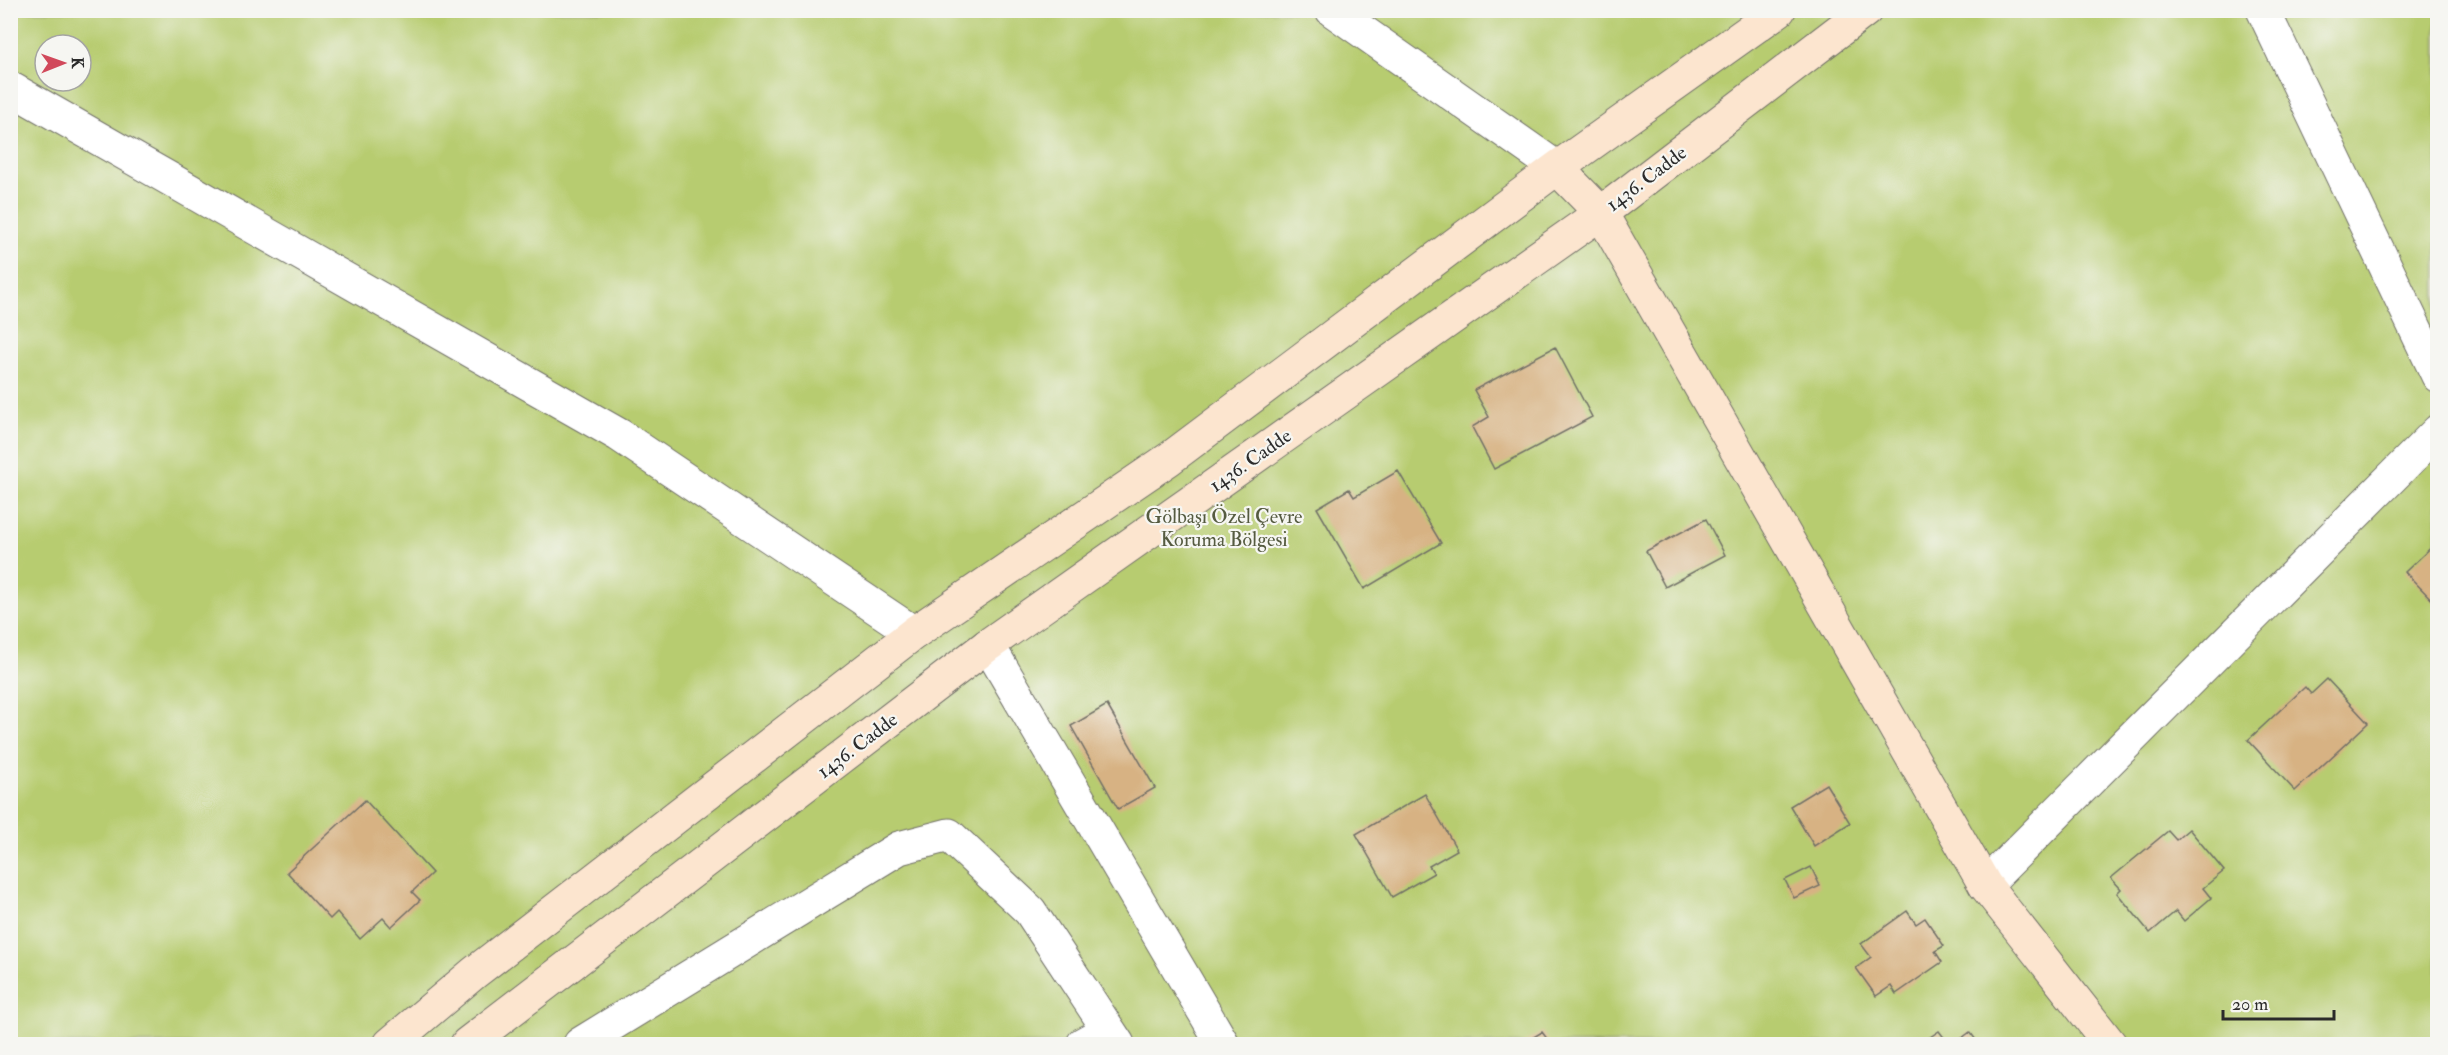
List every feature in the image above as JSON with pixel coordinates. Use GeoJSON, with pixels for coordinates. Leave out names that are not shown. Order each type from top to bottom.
{"type":"FeatureCollection","features":[{"type":"Feature","properties":{"kind":"street"},"geometry":{"type":"LineString","coordinates":[[1332,10],[1557,168],[1601,213],[1985,885],[2110,1044]]}},
{"type":"Feature","properties":{"kind":"street"},"geometry":{"type":"LineString","coordinates":[[390,1044],[474,973],[914,633],[1169,459],[1557,168],[1779,10]]}},
{"type":"Feature","properties":{"kind":"street","name":"1436. Cadde"},"geometry":{"type":"LineString","coordinates":[[467,1044],[988,645],[1601,213],[1866,10]]}},
{"type":"Feature","properties":{"kind":"street"},"geometry":{"type":"LineString","coordinates":[[2263,10],[2438,376]]}},
{"type":"Feature","properties":{"kind":"street"},"geometry":{"type":"LineString","coordinates":[[10,88],[619,435],[914,633]]}},
{"type":"Feature","properties":{"kind":"street"},"geometry":{"type":"LineString","coordinates":[[1985,885],[2438,431]]}},
{"type":"Feature","properties":{"kind":"street"},"geometry":{"type":"LineString","coordinates":[[988,645],[1223,1044]]}},
{"type":"Feature","properties":{"kind":"street"},"geometry":{"type":"LineString","coordinates":[[580,1044],[899,848],[949,835],[1030,911],[1103,1040]]}},
{"type":"Feature","properties":{"kind":"green space","name":"Gölbaşı Özel Çevre Koruma Bölgesi"},"geometry":{"type":"Polygon","coordinates":[[[11,11],[2437,11],[2437,1044],[11,1044],[11,11]]]}},
{"type":"Feature","properties":{"kind":"building"},"geometry":{"type":"Polygon","coordinates":[[[1555,347],[1592,417],[1494,469],[1472,427],[1489,417],[1474,390],[1555,347]]]}},
{"type":"Feature","properties":{"kind":"building"},"geometry":{"type":"Polygon","coordinates":[[[1398,471],[1441,543],[1364,589],[1317,508],[1349,489],[1354,497],[1398,471]]]}},
{"type":"Feature","properties":{"kind":"building"},"geometry":{"type":"Polygon","coordinates":[[[1706,519],[1725,555],[1665,587],[1646,551],[1706,519]]]}},
{"type":"Feature","properties":{"kind":"building"},"geometry":{"type":"Polygon","coordinates":[[[2438,541],[2438,606],[2405,572],[2438,541]]]}},
{"type":"Feature","properties":{"kind":"building"},"geometry":{"type":"Polygon","coordinates":[[[2327,679],[2368,723],[2295,791],[2248,740],[2305,687],[2311,694],[2327,679]]]}},
{"type":"Feature","properties":{"kind":"building"},"geometry":{"type":"Polygon","coordinates":[[[1107,705],[1155,788],[1118,809],[1071,726],[1107,705]]]}},
{"type":"Feature","properties":{"kind":"building"},"geometry":{"type":"Polygon","coordinates":[[[1826,784],[1850,823],[1814,846],[1790,806],[1826,784]]]}},
{"type":"Feature","properties":{"kind":"building"},"geometry":{"type":"Polygon","coordinates":[[[1425,794],[1457,850],[1429,866],[1434,873],[1392,897],[1356,834],[1425,794]]]}},
{"type":"Feature","properties":{"kind":"building"},"geometry":{"type":"Polygon","coordinates":[[[365,800],[432,873],[412,892],[420,900],[391,927],[383,918],[360,939],[337,912],[330,919],[287,872],[365,800]]]}},
{"type":"Feature","properties":{"kind":"building"},"geometry":{"type":"Polygon","coordinates":[[[2189,829],[2224,871],[2203,888],[2211,898],[2184,921],[2176,911],[2150,933],[2117,893],[2121,889],[2111,878],[2168,831],[2176,840],[2189,829]]]}},
{"type":"Feature","properties":{"kind":"building"},"geometry":{"type":"Polygon","coordinates":[[[1811,867],[1820,886],[1794,898],[1785,880],[1811,867]]]}},
{"type":"Feature","properties":{"kind":"building"},"geometry":{"type":"Polygon","coordinates":[[[1907,911],[1916,924],[1925,918],[1944,946],[1935,951],[1942,962],[1896,994],[1891,986],[1876,996],[1856,968],[1871,957],[1861,944],[1907,911]]]}},
{"type":"Feature","properties":{"kind":"building"},"geometry":{"type":"Polygon","coordinates":[[[1939,1031],[1949,1044],[1920,1044],[1939,1031]]]}},
{"type":"Feature","properties":{"kind":"building"},"geometry":{"type":"Polygon","coordinates":[[[1542,1032],[1551,1044],[1522,1044],[1542,1032]]]}},
{"type":"Feature","properties":{"kind":"building"},"geometry":{"type":"Polygon","coordinates":[[[1970,1032],[1979,1044],[1954,1044],[1970,1032]]]}}]}
